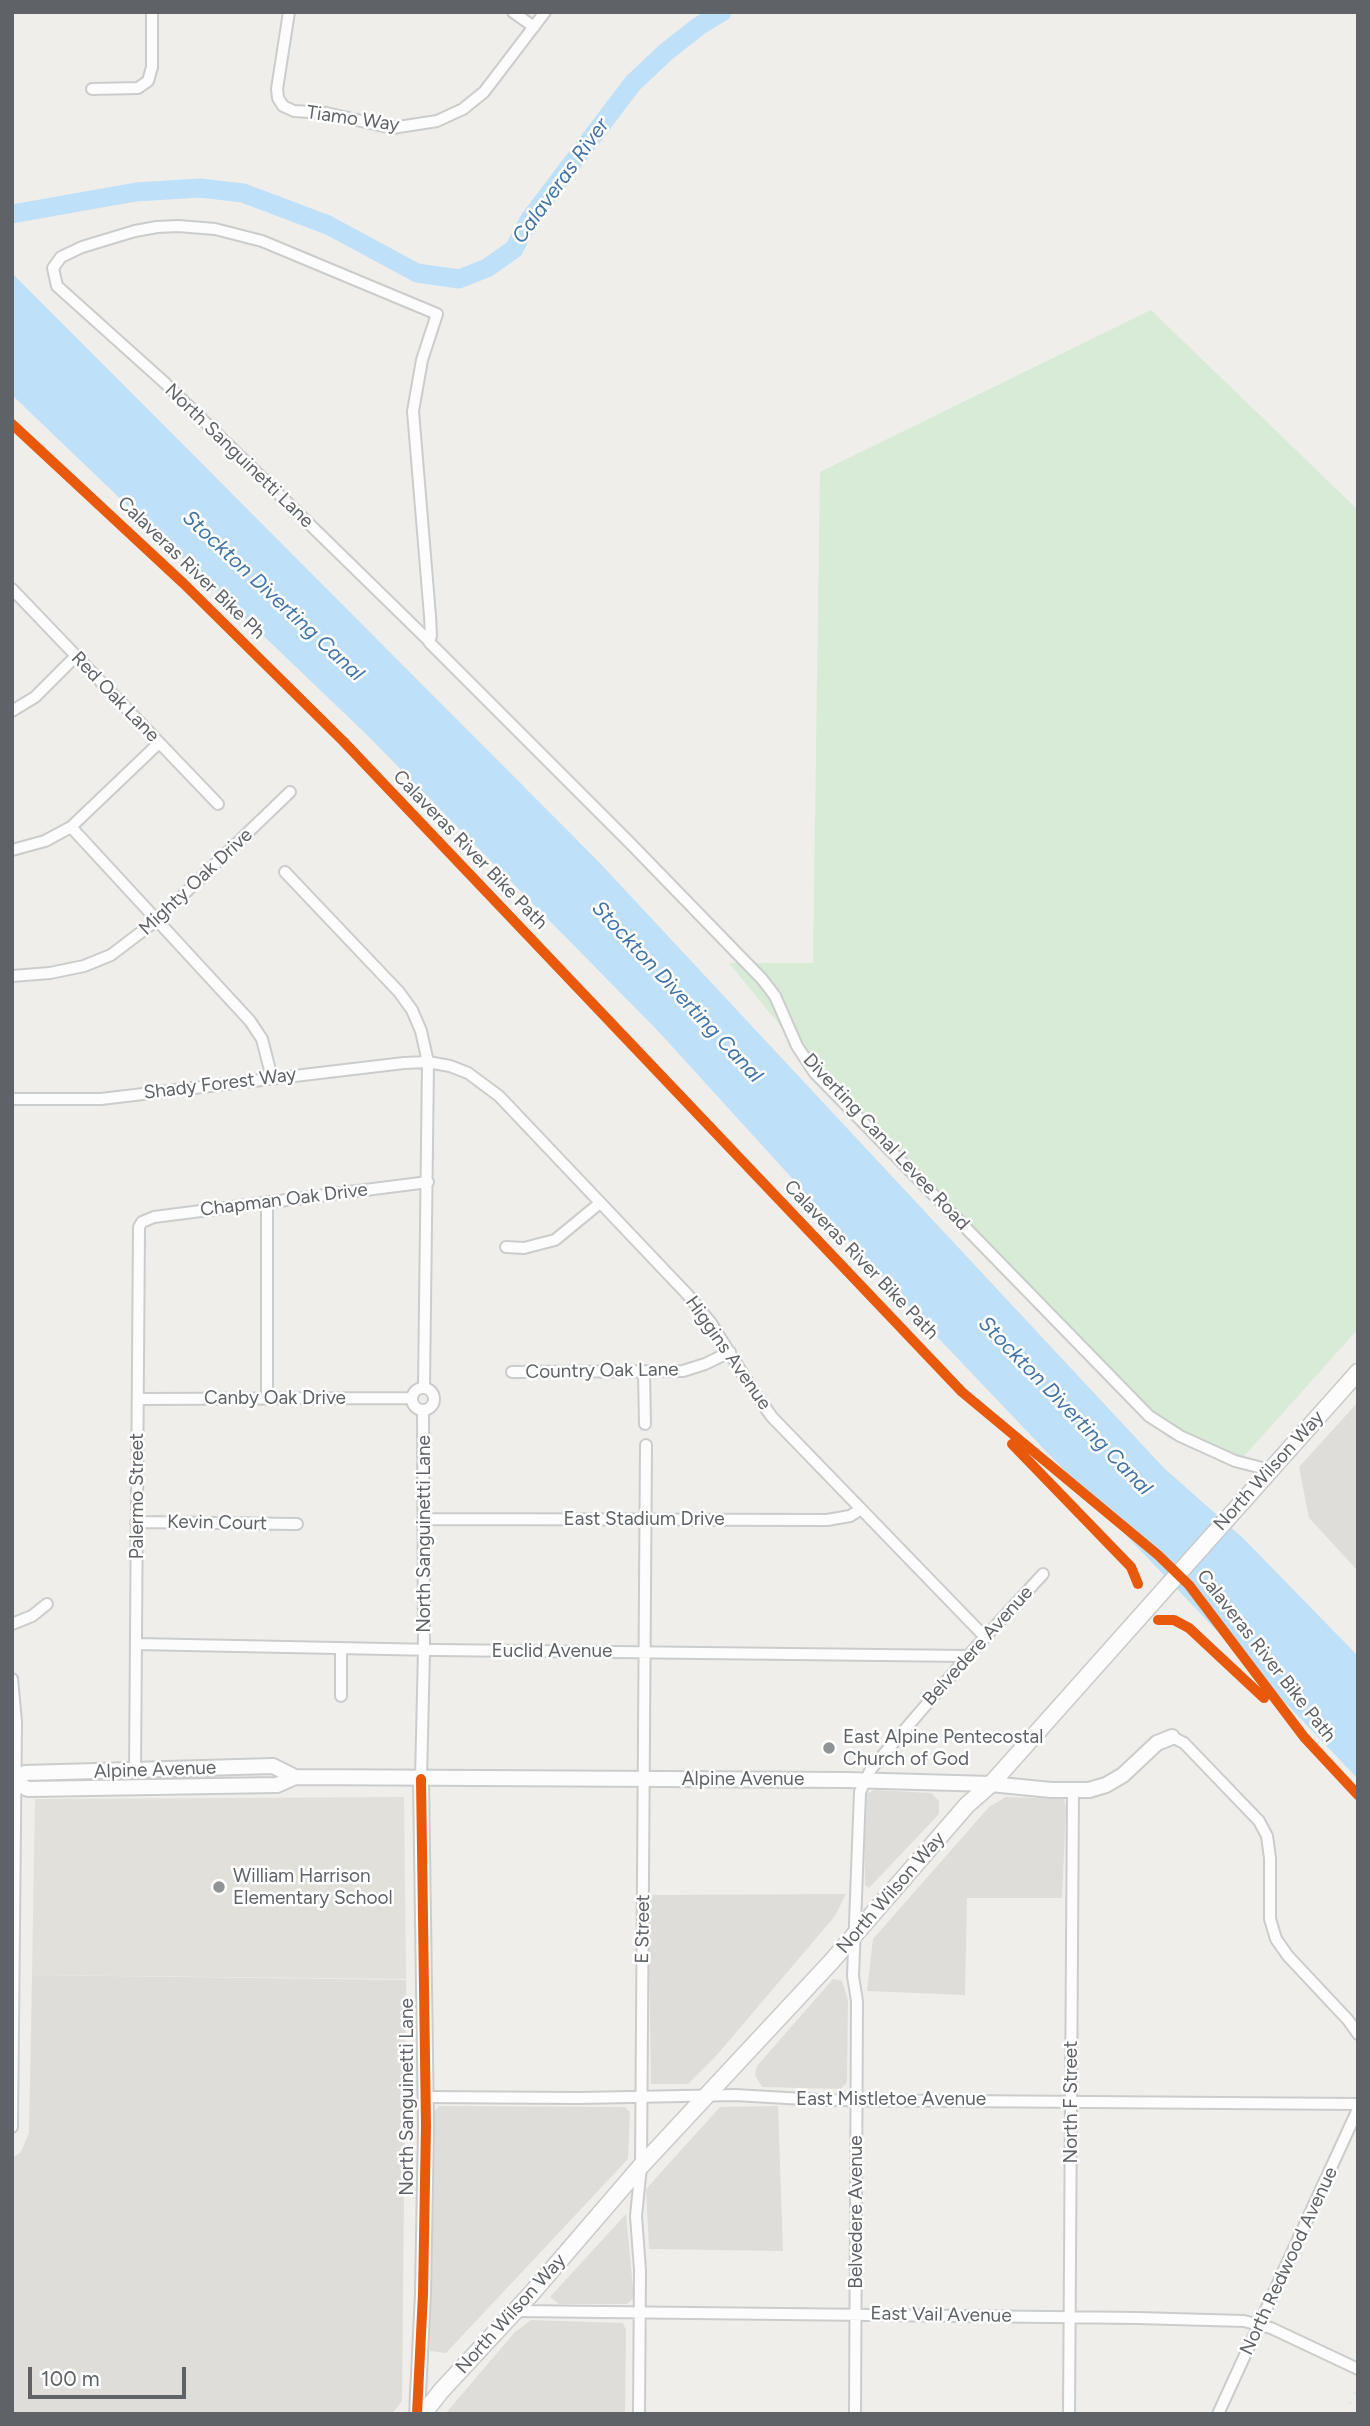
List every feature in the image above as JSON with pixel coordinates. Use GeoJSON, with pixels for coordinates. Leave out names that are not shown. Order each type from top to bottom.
{"type":"FeatureCollection","features":[{"type":"Feature","properties":{"kind":"main road","name":"North Wilson Way"},"geometry":{"type":"LineString","coordinates":[[423,2414],[441,2390],[641,2166],[855,1934],[967,1805],[991,1784],[1358,1372]]}},
{"type":"Feature","properties":{"kind":"street"},"geometry":{"type":"LineString","coordinates":[[92,89],[138,88],[148,81],[152,67],[152,12]]}},
{"type":"Feature","properties":{"kind":"street","name":"Tiamo Way"},"geometry":{"type":"LineString","coordinates":[[289,12],[277,89],[283,106],[294,111],[326,113],[392,128],[437,121],[463,109],[484,92],[545,12]]}},
{"type":"Feature","properties":{"kind":"street"},"geometry":{"type":"LineString","coordinates":[[513,12],[534,27]]}},
{"type":"Feature","properties":{"kind":"street","name":"North Sanguinetti Lane"},"geometry":{"type":"LineString","coordinates":[[195,226],[262,241],[437,314],[422,360],[413,411],[430,641],[165,383],[57,286],[53,268],[57,262],[66,254],[135,231],[157,227],[195,226]]}},
{"type":"Feature","properties":{"kind":"street","name":"Red Oak Lane"},"geometry":{"type":"LineString","coordinates":[[12,589],[218,804]]}},
{"type":"Feature","properties":{"kind":"street","name":"Diverting Canal Levee Road"},"geometry":{"type":"LineString","coordinates":[[430,641],[762,979],[775,996],[797,1046],[814,1072],[1149,1416],[1180,1436],[1235,1461],[1270,1470]]}},
{"type":"Feature","properties":{"kind":"street"},"geometry":{"type":"LineString","coordinates":[[12,711],[35,697],[76,656]]}},
{"type":"Feature","properties":{"kind":"street"},"geometry":{"type":"LineString","coordinates":[[12,850],[45,841],[71,827],[159,743]]}},
{"type":"Feature","properties":{"kind":"street","name":"Mighty Oak Drive"},"geometry":{"type":"LineString","coordinates":[[12,976],[50,973],[84,966],[111,955],[157,920],[290,792]]}},
{"type":"Feature","properties":{"kind":"street"},"geometry":{"type":"LineString","coordinates":[[71,827],[250,1021],[262,1039],[272,1078]]}},
{"type":"Feature","properties":{"kind":"street"},"geometry":{"type":"LineString","coordinates":[[285,872],[399,992],[412,1010],[421,1031],[428,1062],[424,1387]]}},
{"type":"Feature","properties":{"kind":"street","name":"Shady Forest Way"},"geometry":{"type":"LineString","coordinates":[[12,1098],[101,1099],[428,1062]]}},
{"type":"Feature","properties":{"kind":"street","name":"Higgins Avenue"},"geometry":{"type":"LineString","coordinates":[[428,1062],[468,1073],[499,1096],[687,1294],[711,1323],[772,1417],[985,1637]]}},
{"type":"Feature","properties":{"kind":"street","name":"Chapman Oak Drive"},"geometry":{"type":"LineString","coordinates":[[142,1222],[154,1217],[428,1182]]}},
{"type":"Feature","properties":{"kind":"street"},"geometry":{"type":"LineString","coordinates":[[267,1202],[267,1398]]}},
{"type":"Feature","properties":{"kind":"street"},"geometry":{"type":"LineString","coordinates":[[506,1247],[524,1248],[555,1240],[600,1203]]}},
{"type":"Feature","properties":{"kind":"street","name":"Palermo Street"},"geometry":{"type":"LineString","coordinates":[[135,1771],[138,1234],[142,1222]]}},
{"type":"Feature","properties":{"kind":"street","name":"Country Oak Lane"},"geometry":{"type":"LineString","coordinates":[[512,1372],[682,1371],[730,1352]]}},
{"type":"Feature","properties":{"kind":"street"},"geometry":{"type":"LineString","coordinates":[[644,1373],[645,1424]]}},
{"type":"Feature","properties":{"kind":"street"},"geometry":{"type":"LineString","coordinates":[[424,1387],[433,1394],[434,1401],[430,1407],[423,1410],[413,1405],[411,1398],[417,1389],[424,1387]]}},
{"type":"Feature","properties":{"kind":"street","name":"Canby Oak Drive"},"geometry":{"type":"LineString","coordinates":[[138,1399],[411,1398]]}},
{"type":"Feature","properties":{"kind":"street","name":"North Sanguinetti Lane"},"geometry":{"type":"LineString","coordinates":[[417,2414],[423,2294],[425,2097],[421,1779],[424,1650],[423,1410]]}},
{"type":"Feature","properties":{"kind":"street","name":"E Street"},"geometry":{"type":"LineString","coordinates":[[639,2414],[640,2270],[636,2216],[641,2166],[646,1445]]}},
{"type":"Feature","properties":{"kind":"street","name":"East Stadium Drive"},"geometry":{"type":"LineString","coordinates":[[424,1519],[827,1520],[850,1516],[861,1509]]}},
{"type":"Feature","properties":{"kind":"street","name":"Kevin Court"},"geometry":{"type":"LineString","coordinates":[[136,1522],[298,1524]]}},
{"type":"Feature","properties":{"kind":"street","name":"Belvedere Avenue"},"geometry":{"type":"LineString","coordinates":[[855,2414],[857,2001],[853,1976],[860,1792],[871,1769],[1043,1574]]}},
{"type":"Feature","properties":{"kind":"street"},"geometry":{"type":"LineString","coordinates":[[12,1624],[32,1616],[47,1604]]}},
{"type":"Feature","properties":{"kind":"street","name":"Euclid Avenue"},"geometry":{"type":"LineString","coordinates":[[137,1643],[424,1650],[968,1656]]}},
{"type":"Feature","properties":{"kind":"street"},"geometry":{"type":"LineString","coordinates":[[341,1648],[341,1696]]}},
{"type":"Feature","properties":{"kind":"street"},"geometry":{"type":"LineString","coordinates":[[12,1679],[16,1722],[12,2127]]}},
{"type":"Feature","properties":{"kind":"street"},"geometry":{"type":"LineString","coordinates":[[1172,1737],[1184,1743],[1259,1821],[1266,1836],[1270,1858],[1270,1919],[1276,1939],[1358,2034]]}},
{"type":"Feature","properties":{"kind":"street","name":"Alpine Avenue"},"geometry":{"type":"LineString","coordinates":[[295,1777],[278,1785],[122,1789],[28,1789],[14,1781],[25,1773],[273,1766],[295,1777],[864,1781],[991,1784],[1073,1791],[1106,1785],[1123,1775],[1157,1743],[1172,1737]]}},
{"type":"Feature","properties":{"kind":"street","name":"North F Street"},"geometry":{"type":"LineString","coordinates":[[1069,2414],[1073,1791]]}},
{"type":"Feature","properties":{"kind":"street","name":"East Mistletoe Avenue"},"geometry":{"type":"LineString","coordinates":[[425,2097],[707,2096],[1358,2106]]}},
{"type":"Feature","properties":{"kind":"street","name":"North Redwood Avenue"},"geometry":{"type":"LineString","coordinates":[[1218,2414],[1358,2106]]}},
{"type":"Feature","properties":{"kind":"street","name":"East Vail Avenue"},"geometry":{"type":"LineString","coordinates":[[514,2311],[1228,2320],[1260,2325],[1358,2369]]}},
{"type":"Feature","properties":{"kind":"shaded area"},"geometry":{"type":"Polygon","coordinates":[[[1358,1402],[1358,1571],[1309,1518],[1299,1467],[1358,1402]]]}},
{"type":"Feature","properties":{"kind":"shaded area"},"geometry":{"type":"Polygon","coordinates":[[[874,1790],[931,1793],[939,1801],[939,1814],[869,1888],[865,1885],[864,1795],[874,1790]]]}},
{"type":"Feature","properties":{"kind":"shaded area","name":"William Harrison Elementary School"},"geometry":{"type":"Polygon","coordinates":[[[404,1797],[406,1979],[32,1975],[35,1799],[404,1797]]]}},
{"type":"Feature","properties":{"kind":"shaded area"},"geometry":{"type":"Polygon","coordinates":[[[1006,1797],[1064,1799],[1066,1809],[1062,1898],[967,1898],[965,1995],[867,1991],[873,1939],[989,1807],[1006,1797]]]}},
{"type":"Feature","properties":{"kind":"shaded area"},"geometry":{"type":"Polygon","coordinates":[[[846,1894],[835,1916],[716,2056],[688,2084],[651,2084],[648,1895],[846,1894]]]}},
{"type":"Feature","properties":{"kind":"shaded area"},"geometry":{"type":"Polygon","coordinates":[[[32,1975],[406,1980],[402,2401],[392,2414],[12,2414],[12,2158],[21,2152],[29,2133],[32,1975]]]}},
{"type":"Feature","properties":{"kind":"shaded area"},"geometry":{"type":"Polygon","coordinates":[[[833,1979],[842,1981],[848,2000],[847,2082],[841,2089],[762,2087],[755,2075],[757,2066],[833,1979]]]}},
{"type":"Feature","properties":{"kind":"shaded area"},"geometry":{"type":"Polygon","coordinates":[[[439,2106],[625,2107],[630,2112],[628,2159],[446,2353],[430,2351],[432,2113],[439,2106]]]}},
{"type":"Feature","properties":{"kind":"shaded area"},"geometry":{"type":"Polygon","coordinates":[[[778,2106],[783,2251],[649,2249],[646,2189],[720,2107],[778,2106]]]}},
{"type":"Feature","properties":{"kind":"shaded area"},"geometry":{"type":"Polygon","coordinates":[[[626,2214],[634,2298],[627,2304],[559,2304],[550,2297],[626,2214]]]}},
{"type":"Feature","properties":{"kind":"shaded area"},"geometry":{"type":"Polygon","coordinates":[[[531,2320],[623,2323],[626,2330],[625,2414],[445,2414],[515,2332],[531,2320]]]}},
{"type":"Feature","properties":{"kind":"green space"},"geometry":{"type":"Polygon","coordinates":[[[1151,310],[1358,510],[1358,1329],[1239,1462],[1152,1426],[800,1050],[729,963],[813,963],[820,472],[1151,310]]]}},
{"type":"Feature","properties":{"kind":"water","name":"Stockton Diverting Canal"},"geometry":{"type":"Polygon","coordinates":[[[12,273],[597,860],[1164,1468],[1244,1539],[1358,1656],[1358,1779],[922,1321],[658,1031],[366,734],[12,395],[12,273]]]}},
{"type":"Feature","properties":{"kind":"waterway","name":"Calaveras River"},"geometry":{"type":"LineString","coordinates":[[12,214],[136,192],[200,188],[243,193],[328,225],[417,273],[459,279],[487,268],[514,249],[529,220],[633,83],[666,52],[722,12]]}},
{"type":"Feature","properties":{"kind":"railway"},"geometry":{"type":"LineString","coordinates":[[1345,2414],[1358,2386]]}},
{"type":"Feature","properties":{"kind":"cycle path","name":"Calaveras River Bike Ph"},"geometry":{"type":"LineString","coordinates":[[12,424],[183,583],[343,741],[962,1392],[1158,1555],[1189,1585],[1304,1737],[1358,1795]]}},
{"type":"Feature","properties":{"kind":"cycle path"},"geometry":{"type":"LineString","coordinates":[[1012,1444],[1131,1567],[1138,1584]]}},
{"type":"Feature","properties":{"kind":"cycle path"},"geometry":{"type":"LineString","coordinates":[[1158,1620],[1174,1620],[1189,1628],[1264,1698]]}},
{"type":"Feature","properties":{"kind":"cycle path"},"geometry":{"type":"LineString","coordinates":[[417,2414],[423,2294],[426,2126],[421,1779]]}},
{"type":"Feature","properties":{"kind":"place","name":"East Alpine Pentecostal Church of God"},"geometry":{"type":"Point","coordinates":[829,1748]}},
{"type":"Feature","properties":{"kind":"place","name":"William Harrison Elementary School"},"geometry":{"type":"Point","coordinates":[219,1887]}}]}
